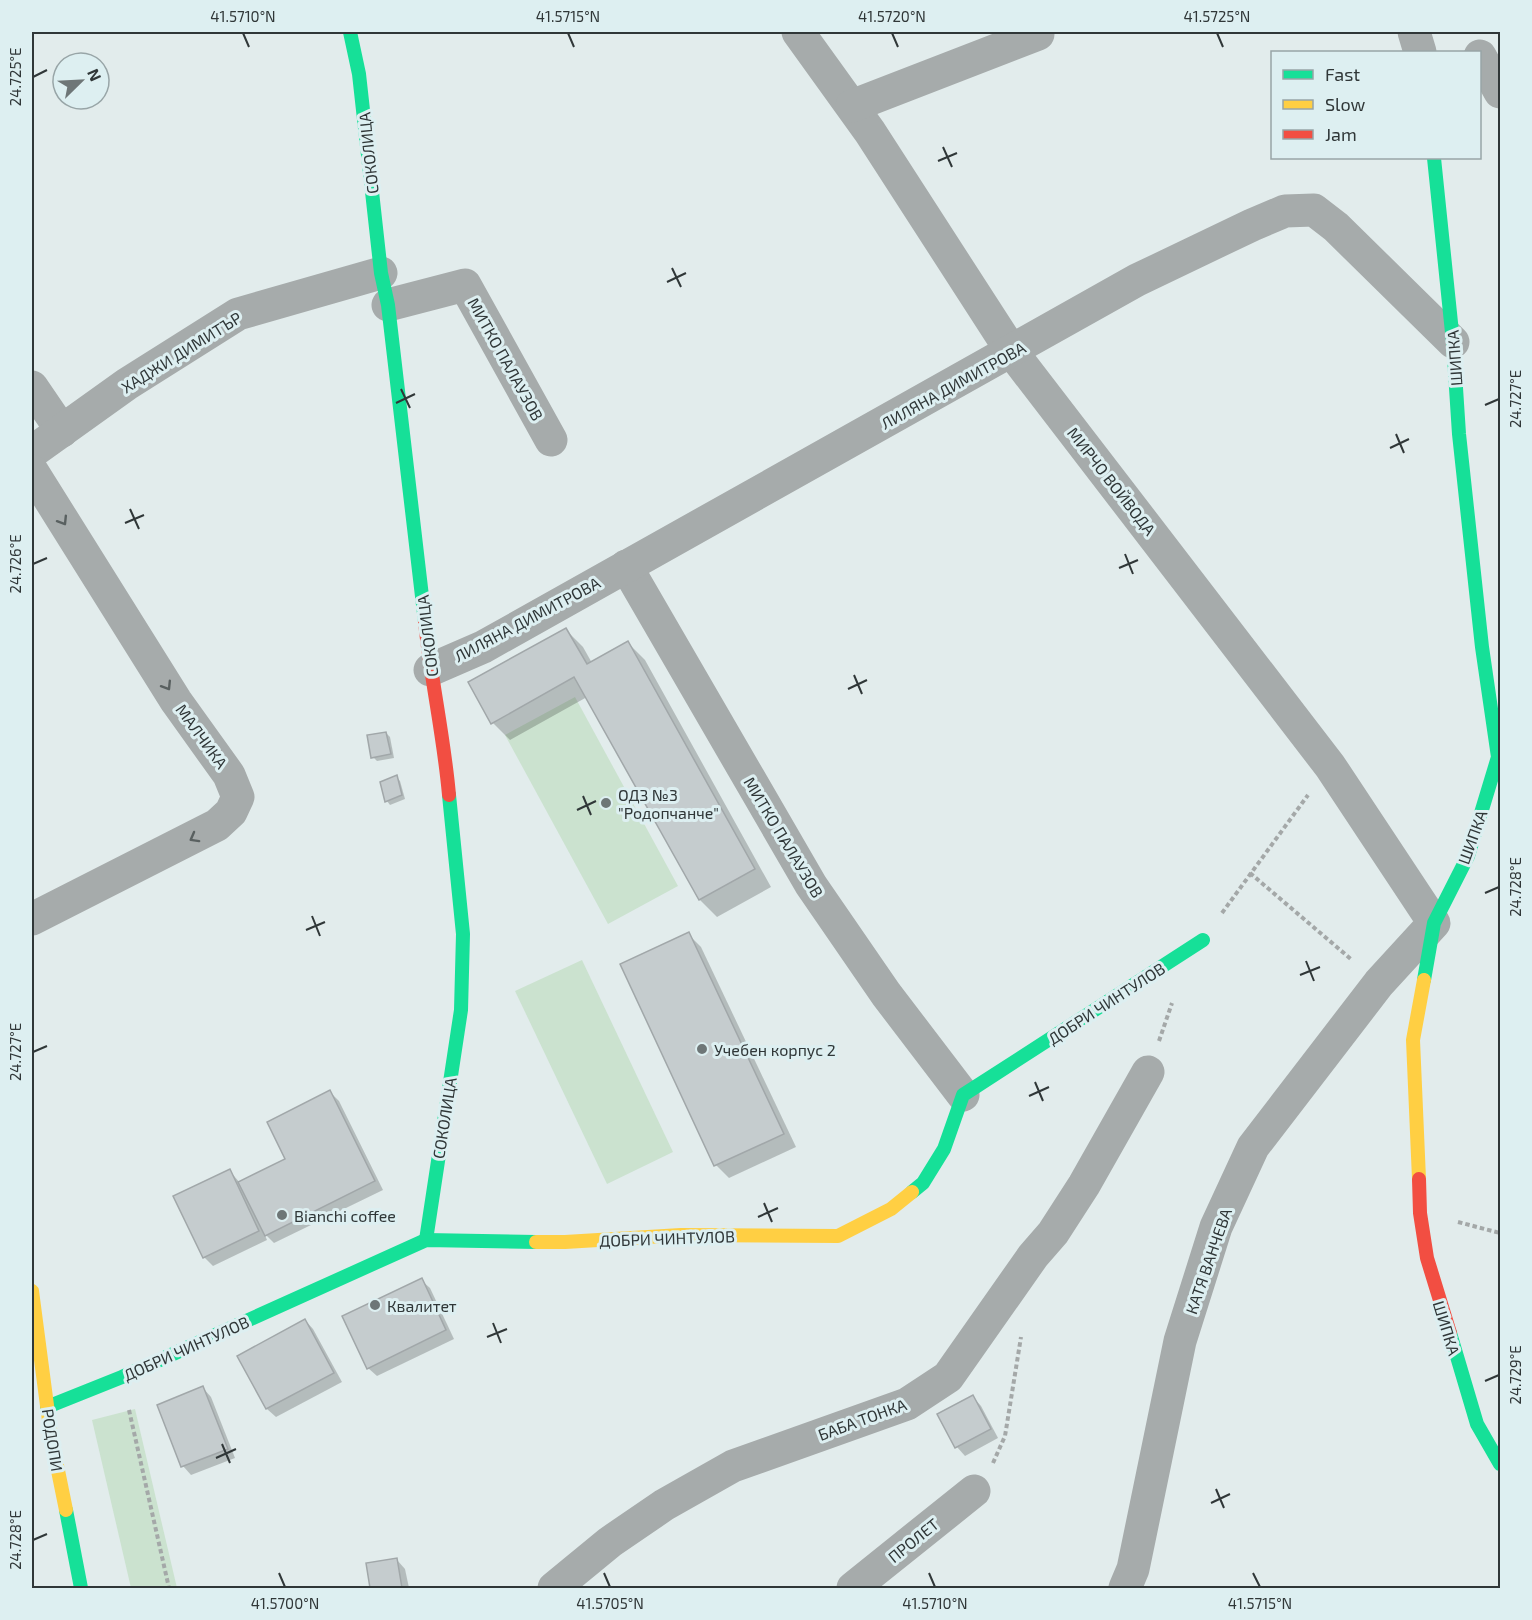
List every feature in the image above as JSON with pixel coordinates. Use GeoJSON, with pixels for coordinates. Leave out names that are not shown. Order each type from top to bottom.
{"type":"FeatureCollection","features":[{"type":"Feature","properties":{"kind":"street","name":"СОКОЛИЦА"},"geometry":{"type":"LineString","coordinates":[[350,32],[359,74],[381,273],[388,305],[430,670],[444,741],[463,934],[460,1010],[426,1240]]}},
{"type":"Feature","properties":{"kind":"street","name":"МИРЧО ВОЙВОДА"},"geometry":{"type":"LineString","coordinates":[[798,32],[852,106],[1012,352],[1330,766],[1434,923]]}},
{"type":"Feature","properties":{"kind":"street"},"geometry":{"type":"LineString","coordinates":[[1414,32],[1420,51]]}},
{"type":"Feature","properties":{"kind":"street"},"geometry":{"type":"LineString","coordinates":[[1468,32],[1478,51]]}},
{"type":"Feature","properties":{"kind":"street"},"geometry":{"type":"LineString","coordinates":[[852,106],[1038,34]]}},
{"type":"Feature","properties":{"kind":"street"},"geometry":{"type":"LineString","coordinates":[[1481,58],[1500,92]]}},
{"type":"Feature","properties":{"kind":"street","name":"ШИПКА"},"geometry":{"type":"LineString","coordinates":[[1434,159],[1453,342],[1459,434],[1482,647],[1499,756],[1468,856],[1434,923],[1413,1040],[1420,1213],[1426,1258],[1473,1413],[1500,1464]]}},
{"type":"Feature","properties":{"kind":"street","name":"ЛИЛЯНА ДИМИТРОВА"},"geometry":{"type":"LineString","coordinates":[[430,670],[483,647],[1137,280],[1252,225],[1286,212],[1314,210],[1336,227],[1453,342]]}},
{"type":"Feature","properties":{"kind":"street","name":"ХАДЖИ ДИМИТЪР"},"geometry":{"type":"LineString","coordinates":[[32,452],[126,384],[238,314],[381,273]]}},
{"type":"Feature","properties":{"kind":"street","name":"МИТКО ПАЛАУЗОВ"},"geometry":{"type":"LineString","coordinates":[[388,305],[465,285],[551,440]]}},
{"type":"Feature","properties":{"kind":"street"},"geometry":{"type":"LineString","coordinates":[[32,387],[62,431]]}},
{"type":"Feature","properties":{"kind":"street","name":"МАЛЧИКА"},"geometry":{"type":"LineString","coordinates":[[32,471],[176,701],[229,774],[238,797],[231,812],[217,825],[32,919]]}},
{"type":"Feature","properties":{"kind":"street","name":"МИТКО ПАЛАУЗОВ"},"geometry":{"type":"LineString","coordinates":[[626,566],[811,885],[886,994],[963,1095]]}},
{"type":"Feature","properties":{"kind":"street","name":"КАТЯ ВАНЧЕВА"},"geometry":{"type":"LineString","coordinates":[[1125,1588],[1133,1569],[1180,1341],[1216,1227],[1253,1147],[1379,983],[1434,923]]}},
{"type":"Feature","properties":{"kind":"street","name":"ДОБРИ ЧИНТУЛОВ"},"geometry":{"type":"LineString","coordinates":[[43,1430],[122,1377],[426,1240],[565,1242],[681,1235],[838,1236],[891,1209],[923,1184],[944,1149],[963,1095],[1203,940]]}},
{"type":"Feature","properties":{"kind":"street","name":"БАБА ТОНКА"},"geometry":{"type":"LineString","coordinates":[[554,1588],[637,1523],[733,1466],[907,1404],[948,1377],[1033,1256],[1053,1233],[1084,1185],[1148,1072]]}},
{"type":"Feature","properties":{"kind":"street","name":"РОДОПИ"},"geometry":{"type":"LineString","coordinates":[[32,1291],[43,1430],[81,1588]]}},
{"type":"Feature","properties":{"kind":"street","name":"ПРОЛЕТ"},"geometry":{"type":"LineString","coordinates":[[853,1588],[974,1491]]}},
{"type":"Feature","properties":{"kind":"path"},"geometry":{"type":"LineString","coordinates":[[1330,766],[1250,873],[1379,983]]}},
{"type":"Feature","properties":{"kind":"path"},"geometry":{"type":"LineString","coordinates":[[1420,1213],[1500,1233]]}},
{"type":"Feature","properties":{"kind":"path"},"geometry":{"type":"LineString","coordinates":[[974,1491],[992,1467],[1005,1436],[1021,1335]]}},
{"type":"Feature","properties":{"kind":"path"},"geometry":{"type":"LineString","coordinates":[[122,1377],[169,1588]]}},
{"type":"Feature","properties":{"kind":"green space"},"geometry":{"type":"Polygon","coordinates":[[[575,697],[678,886],[608,924],[505,735],[575,697]]]}},
{"type":"Feature","properties":{"kind":"green space"},"geometry":{"type":"Polygon","coordinates":[[[582,960],[673,1152],[607,1184],[515,991],[582,960]]]}},
{"type":"Feature","properties":{"kind":"green space"},"geometry":{"type":"Polygon","coordinates":[[[135,1409],[177,1588],[131,1588],[92,1420],[135,1409]]]}},
{"type":"Feature","properties":{"kind":"building"},"geometry":{"type":"Polygon","coordinates":[[[566,628],[587,664],[628,641],[755,869],[699,900],[574,677],[491,724],[468,682],[566,628]]]}},
{"type":"Feature","properties":{"kind":"building"},"geometry":{"type":"Polygon","coordinates":[[[386,732],[391,754],[371,758],[367,735],[386,732]]]}},
{"type":"Feature","properties":{"kind":"building"},"geometry":{"type":"Polygon","coordinates":[[[397,775],[402,795],[385,802],[380,782],[397,775]]]}},
{"type":"Feature","properties":{"kind":"building","name":"Учебен корпус 2"},"geometry":{"type":"Polygon","coordinates":[[[689,932],[784,1134],[714,1166],[620,964],[689,932]]]}},
{"type":"Feature","properties":{"kind":"building"},"geometry":{"type":"Polygon","coordinates":[[[330,1090],[375,1181],[265,1236],[238,1182],[285,1159],[267,1122],[330,1090]]]}},
{"type":"Feature","properties":{"kind":"building"},"geometry":{"type":"Polygon","coordinates":[[[230,1169],[259,1231],[203,1258],[173,1196],[230,1169]]]}},
{"type":"Feature","properties":{"kind":"building"},"geometry":{"type":"Polygon","coordinates":[[[422,1278],[446,1330],[367,1369],[342,1316],[422,1278]]]}},
{"type":"Feature","properties":{"kind":"building"},"geometry":{"type":"Polygon","coordinates":[[[305,1319],[334,1373],[266,1409],[237,1356],[305,1319]]]}},
{"type":"Feature","properties":{"kind":"building"},"geometry":{"type":"Polygon","coordinates":[[[203,1386],[228,1449],[181,1467],[157,1405],[203,1386]]]}},
{"type":"Feature","properties":{"kind":"building"},"geometry":{"type":"Polygon","coordinates":[[[973,1395],[991,1429],[955,1448],[937,1414],[973,1395]]]}},
{"type":"Feature","properties":{"kind":"building"},"geometry":{"type":"Polygon","coordinates":[[[397,1558],[402,1588],[370,1588],[366,1563],[397,1558]]]}},
{"type":"Feature","properties":{"kind":"traffic: fast"},"geometry":{"type":"LineString","coordinates":[[350,32],[359,74],[381,273],[388,305],[425,622]]}},
{"type":"Feature","properties":{"kind":"traffic: fast"},"geometry":{"type":"LineString","coordinates":[[1424,980],[1434,923],[1468,856],[1498,757],[1482,647],[1459,434],[1453,342],[1434,159]]}},
{"type":"Feature","properties":{"kind":"traffic: fast"},"geometry":{"type":"LineString","coordinates":[[426,1240],[461,1010],[463,934],[449,795]]}},
{"type":"Feature","properties":{"kind":"traffic: fast"},"geometry":{"type":"LineString","coordinates":[[912,1192],[923,1183],[944,1149],[963,1095],[1203,940]]}},
{"type":"Feature","properties":{"kind":"traffic: fast"},"geometry":{"type":"LineString","coordinates":[[47,1407],[122,1377],[426,1240],[536,1242]]}},
{"type":"Feature","properties":{"kind":"traffic: fast"},"geometry":{"type":"LineString","coordinates":[[1450,1333],[1477,1424],[1500,1464]]}},
{"type":"Feature","properties":{"kind":"traffic: fast"},"geometry":{"type":"LineString","coordinates":[[66,1510],[81,1588]]}},
{"type":"Feature","properties":{"kind":"traffic: slow"},"geometry":{"type":"LineString","coordinates":[[1419,1179],[1413,1040],[1424,980]]}},
{"type":"Feature","properties":{"kind":"traffic: slow"},"geometry":{"type":"LineString","coordinates":[[536,1242],[681,1235],[838,1236],[891,1209],[912,1192]]}},
{"type":"Feature","properties":{"kind":"traffic: slow"},"geometry":{"type":"LineString","coordinates":[[32,1291],[51,1436],[66,1510]]}},
{"type":"Feature","properties":{"kind":"traffic: jam"},"geometry":{"type":"LineString","coordinates":[[425,622],[449,795]]}},
{"type":"Feature","properties":{"kind":"traffic: jam"},"geometry":{"type":"LineString","coordinates":[[1419,1179],[1420,1213],[1427,1258],[1450,1333]]}},
{"type":"Feature","properties":{"kind":"place","name":"ОДЗ №3 \"Родопчанче\""},"geometry":{"type":"Point","coordinates":[606,803]}},
{"type":"Feature","properties":{"kind":"place","name":"Учебен корпус 2"},"geometry":{"type":"Point","coordinates":[702,1049]}},
{"type":"Feature","properties":{"kind":"place","name":"Bianchi coffee"},"geometry":{"type":"Point","coordinates":[282,1215]}},
{"type":"Feature","properties":{"kind":"place","name":"Квалитет"},"geometry":{"type":"Point","coordinates":[375,1305]}}]}
